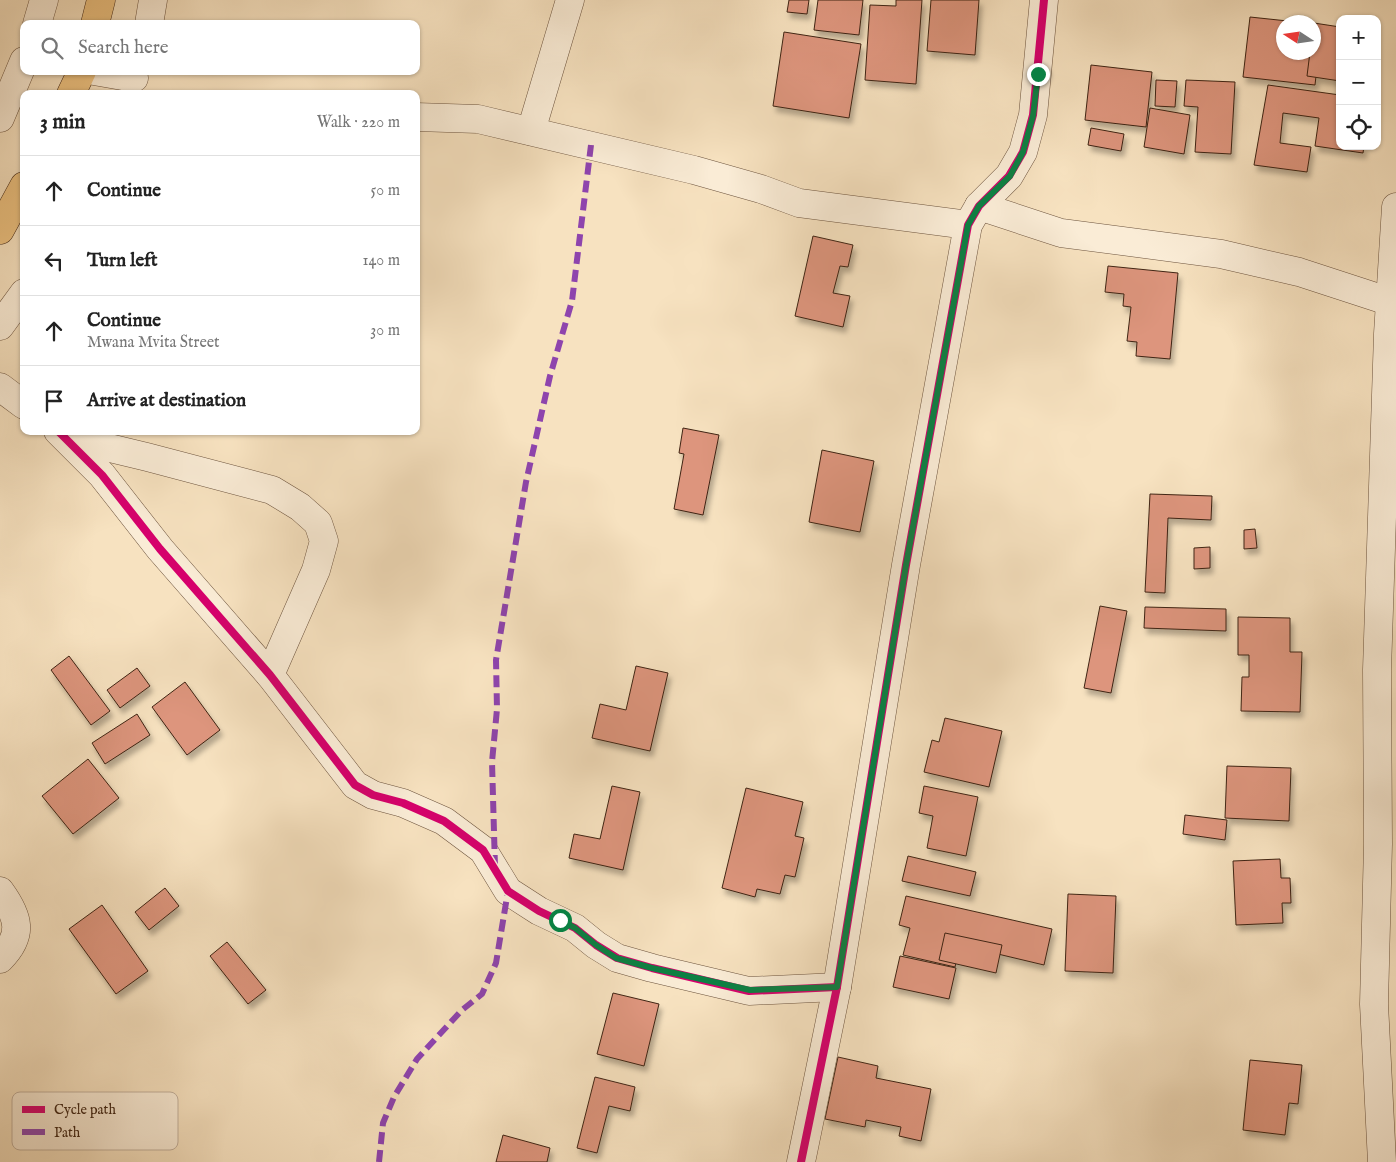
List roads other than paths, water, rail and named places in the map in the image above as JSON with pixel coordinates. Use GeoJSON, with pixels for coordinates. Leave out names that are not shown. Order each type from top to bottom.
{"type":"FeatureCollection","features":[{"type":"Feature","properties":{"kind":"main road"},"geometry":{"type":"LineString","coordinates":[[96,20],[101,0]]}},
{"type":"Feature","properties":{"kind":"main road"},"geometry":{"type":"LineString","coordinates":[[73,90],[80,75]]}},
{"type":"Feature","properties":{"kind":"main road"},"geometry":{"type":"LineString","coordinates":[[0,230],[20,193]]}},
{"type":"Feature","properties":{"kind":"street"},"geometry":{"type":"LineString","coordinates":[[37,20],[44,0]]}},
{"type":"Feature","properties":{"kind":"street"},"geometry":{"type":"LineString","coordinates":[[149,20],[153,0]]}},
{"type":"Feature","properties":{"kind":"street"},"geometry":{"type":"LineString","coordinates":[[531,131],[570,0]]}},
{"type":"Feature","properties":{"kind":"street"},"geometry":{"type":"LineString","coordinates":[[800,1162],[837,987],[906,565],[974,216],[1010,176],[1023,152],[1033,116],[1044,0]]}},
{"type":"Feature","properties":{"kind":"street"},"geometry":{"type":"LineString","coordinates":[[0,118],[20,70]]}},
{"type":"Feature","properties":{"kind":"street"},"geometry":{"type":"LineString","coordinates":[[109,75],[132,81]]}},
{"type":"Feature","properties":{"kind":"street"},"geometry":{"type":"LineString","coordinates":[[420,117],[478,119],[531,131],[694,170],[761,189],[799,203],[974,216],[1061,233],[1221,254],[1289,270],[1391,302]]}},
{"type":"Feature","properties":{"kind":"street"},"geometry":{"type":"LineString","coordinates":[[1382,1162],[1374,1004],[1378,844],[1377,670],[1396,207]]}},
{"type":"Feature","properties":{"kind":"street"},"geometry":{"type":"LineString","coordinates":[[0,326],[20,298]]}},
{"type":"Feature","properties":{"kind":"street"},"geometry":{"type":"LineString","coordinates":[[0,387],[20,402]]}},
{"type":"Feature","properties":{"kind":"street"},"geometry":{"type":"LineString","coordinates":[[63,435],[102,476],[160,549],[270,675],[355,785],[373,795],[403,803],[444,822],[484,850],[508,891],[539,912],[575,928],[616,958],[750,990],[837,987]]}},
{"type":"Feature","properties":{"kind":"street"},"geometry":{"type":"LineString","coordinates":[[63,435],[272,490],[300,507],[318,523],[324,541],[316,570],[270,675]]}},
{"type":"Feature","properties":{"kind":"street"},"geometry":{"type":"LineString","coordinates":[[0,891],[11,906],[17,922],[15,940],[0,960]]}}]}
